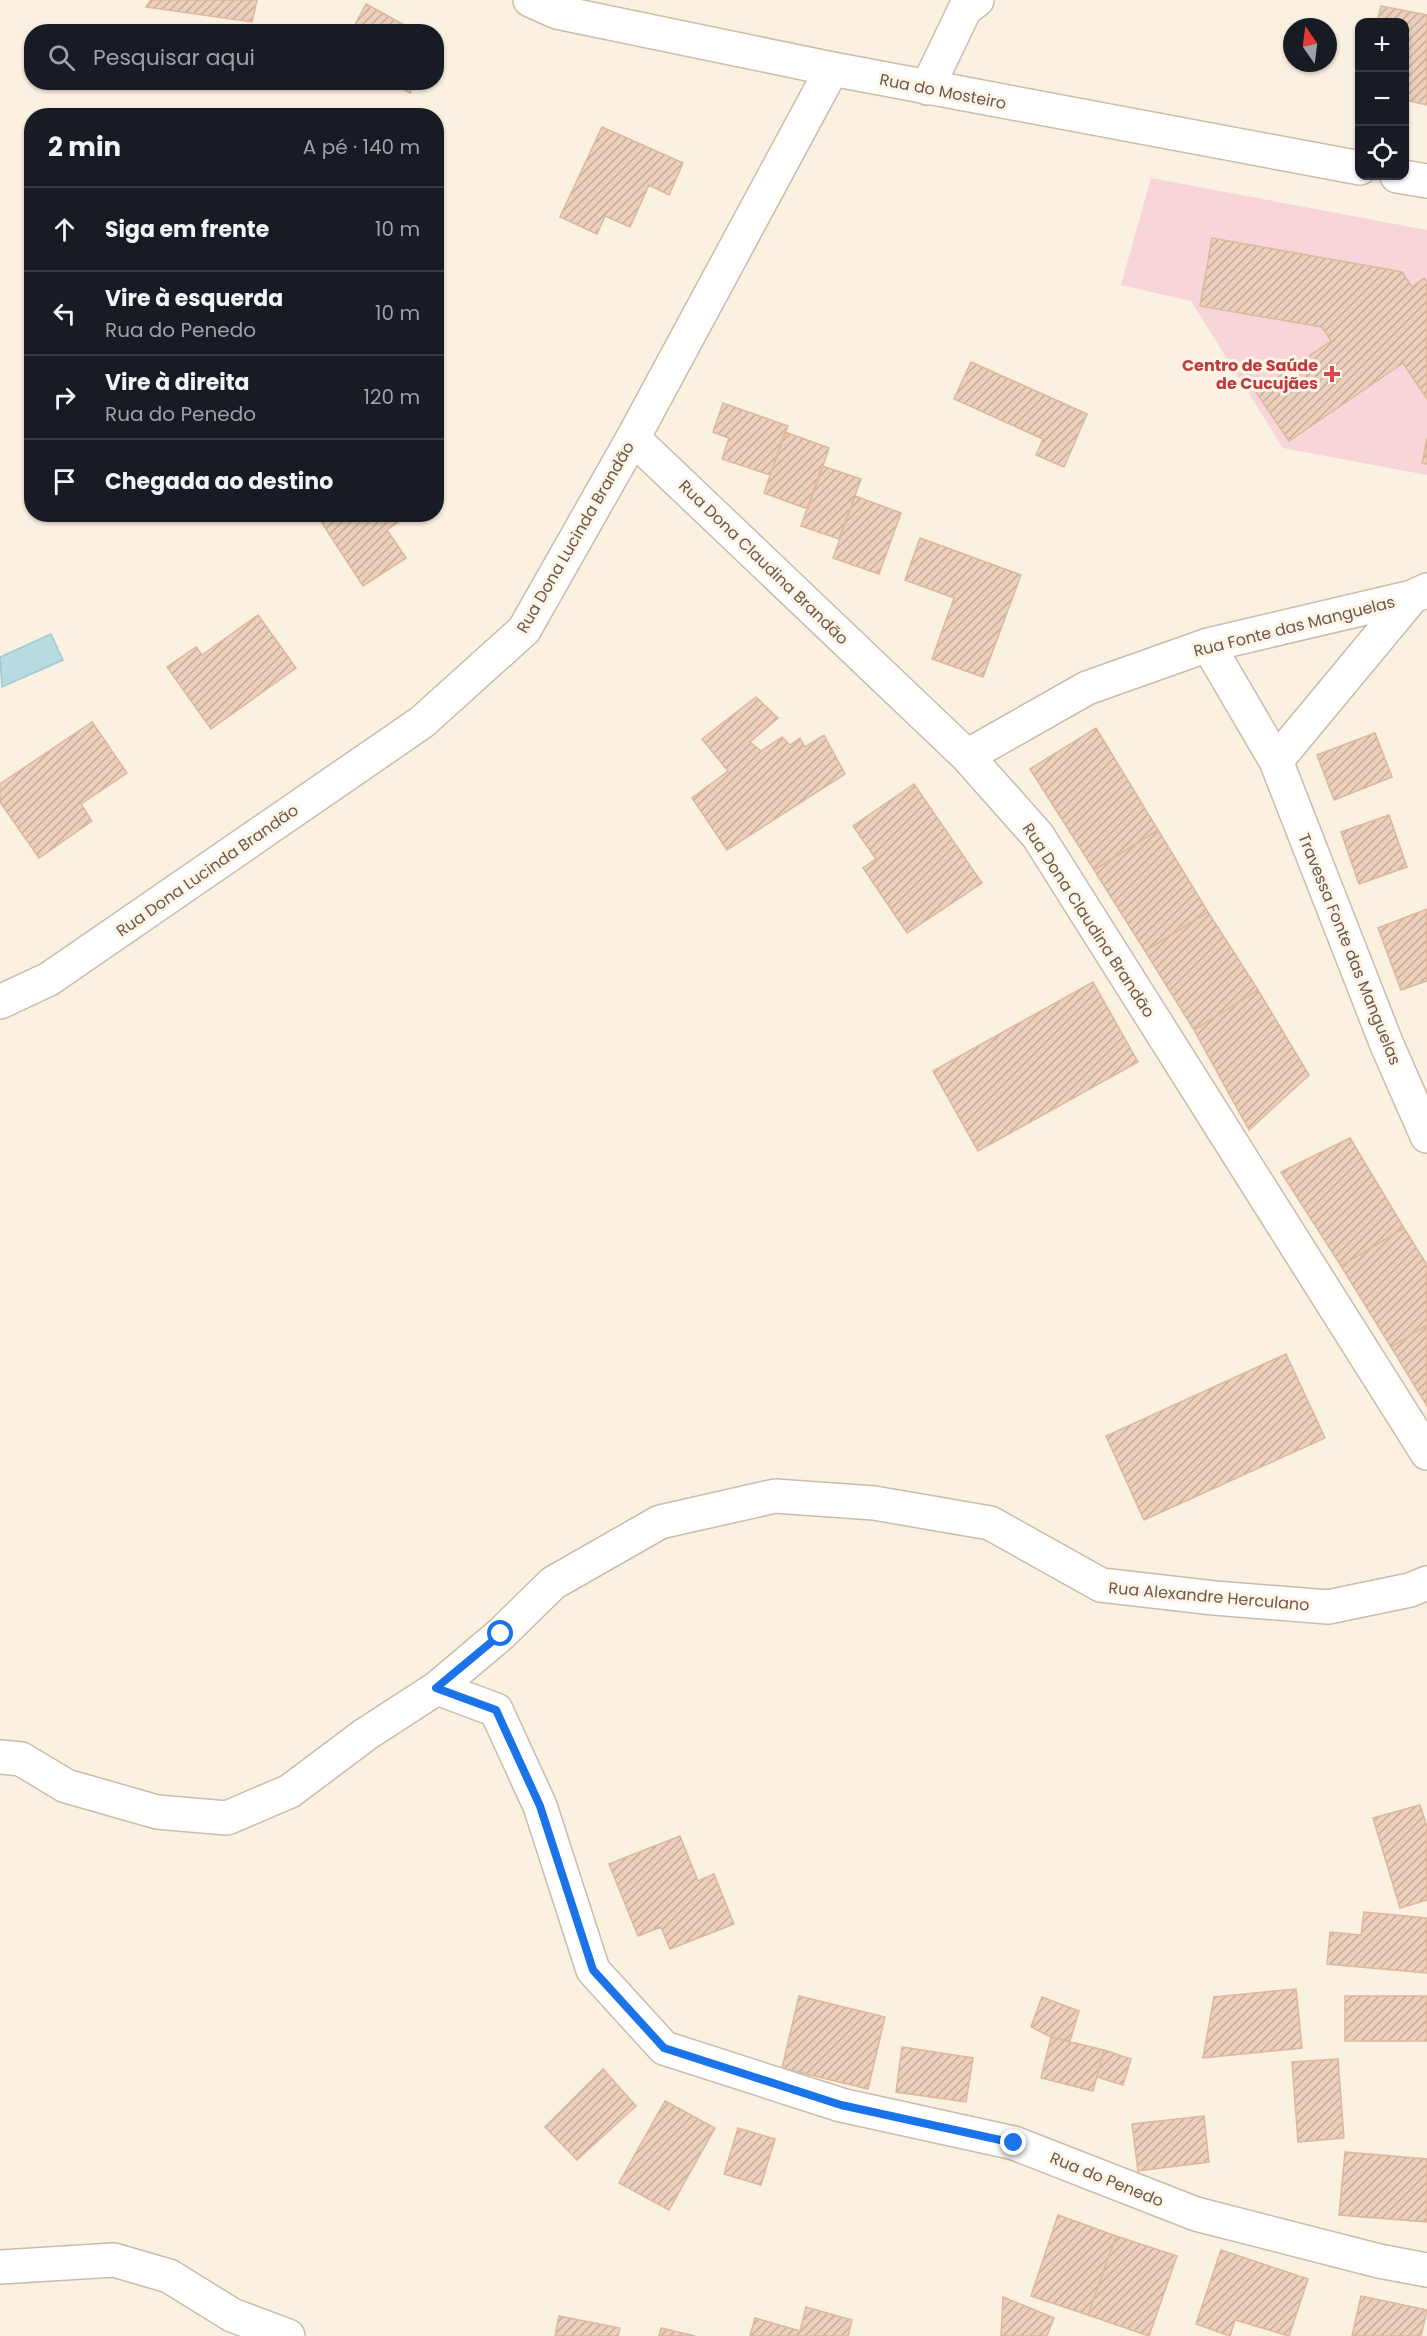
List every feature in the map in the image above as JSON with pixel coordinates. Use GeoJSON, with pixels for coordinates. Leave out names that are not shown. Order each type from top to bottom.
{"type":"FeatureCollection","features":[{"type":"Feature","properties":{"kind":"street","name":"Rua do Mosteiro"},"geometry":{"type":"LineString","coordinates":[[530,0],[557,12],[832,69],[1355,167]]}},
{"type":"Feature","properties":{"kind":"street"},"geometry":{"type":"LineString","coordinates":[[927,88],[965,9],[977,0]]}},
{"type":"Feature","properties":{"kind":"street","name":"Rua Dona Lucinda Brandão"},"geometry":{"type":"LineString","coordinates":[[0,1002],[49,979],[422,722],[524,630],[633,438],[832,69]]}},
{"type":"Feature","properties":{"kind":"street"},"geometry":{"type":"LineString","coordinates":[[1409,178],[1427,181]]}},
{"type":"Feature","properties":{"kind":"street","name":"Rua Dona Claudina Brandão"},"geometry":{"type":"LineString","coordinates":[[633,438],[967,756],[1038,836],[1427,1453]]}},
{"type":"Feature","properties":{"kind":"street"},"geometry":{"type":"LineString","coordinates":[[1276,761],[1419,594]]}},
{"type":"Feature","properties":{"kind":"street","name":"Rua Fonte das Manguelas"},"geometry":{"type":"LineString","coordinates":[[967,756],[1087,688],[1208,645],[1419,594]]}},
{"type":"Feature","properties":{"kind":"street","name":"Travessa Fonte das Manguelas"},"geometry":{"type":"LineString","coordinates":[[1208,645],[1276,761],[1382,1034],[1427,1136]]}},
{"type":"Feature","properties":{"kind":"street","name":"Rua Alexandre Herculano"},"geometry":{"type":"LineString","coordinates":[[0,1757],[21,1759],[66,1786],[157,1812],[227,1818],[290,1791],[366,1734],[436,1688],[501,1634],[553,1584],[660,1522],[775,1496],[874,1503],[990,1523],[1101,1585],[1214,1598],[1328,1607],[1410,1590],[1427,1583]]}},
{"type":"Feature","properties":{"kind":"street","name":"Rua do Penedo"},"geometry":{"type":"LineString","coordinates":[[436,1688],[496,1710],[540,1806],[593,1970],[664,2048],[841,2105],[1014,2143],[1196,2214],[1379,2261],[1427,2270]]}},
{"type":"Feature","properties":{"kind":"street"},"geometry":{"type":"LineString","coordinates":[[0,2267],[114,2260],[169,2276],[232,2315],[288,2336]]}},
{"type":"Feature","properties":{"kind":"shaded area","name":"Centro de Saúde de Cucujães"},"geometry":{"type":"Polygon","coordinates":[[[1151,178],[1427,230],[1427,475],[1283,448],[1191,301],[1121,285],[1151,178]]]}},
{"type":"Feature","properties":{"kind":"water"},"geometry":{"type":"Polygon","coordinates":[[[51,634],[63,660],[2,687],[0,657],[51,634]]]}},
{"type":"Feature","properties":{"kind":"building"},"geometry":{"type":"Polygon","coordinates":[[[151,0],[257,0],[252,22],[146,7],[151,0]]]}},
{"type":"Feature","properties":{"kind":"building"},"geometry":{"type":"Polygon","coordinates":[[[366,4],[402,24],[355,24],[366,4]]]}},
{"type":"Feature","properties":{"kind":"building"},"geometry":{"type":"Polygon","coordinates":[[[1381,6],[1427,15],[1427,105],[1409,101],[1409,18],[1378,18],[1381,6]]]}},
{"type":"Feature","properties":{"kind":"building"},"geometry":{"type":"Polygon","coordinates":[[[602,127],[683,163],[669,195],[649,185],[630,227],[605,216],[597,234],[560,217],[602,127]]]}},
{"type":"Feature","properties":{"kind":"building"},"geometry":{"type":"Polygon","coordinates":[[[1212,238],[1402,272],[1412,287],[1424,278],[1427,282],[1427,399],[1403,363],[1289,441],[1256,392],[1331,341],[1322,327],[1200,306],[1212,238]]]}},
{"type":"Feature","properties":{"kind":"building"},"geometry":{"type":"Polygon","coordinates":[[[971,362],[1087,414],[1064,467],[1036,455],[1043,439],[954,399],[971,362]]]}},
{"type":"Feature","properties":{"kind":"building"},"geometry":{"type":"Polygon","coordinates":[[[723,403],[788,426],[770,475],[722,459],[729,438],[713,432],[723,403]]]}},
{"type":"Feature","properties":{"kind":"building"},"geometry":{"type":"Polygon","coordinates":[[[785,432],[829,448],[808,509],[764,493],[785,432]]]}},
{"type":"Feature","properties":{"kind":"building"},"geometry":{"type":"Polygon","coordinates":[[[1427,438],[1427,464],[1422,463],[1427,438]]]}},
{"type":"Feature","properties":{"kind":"building"},"geometry":{"type":"Polygon","coordinates":[[[822,466],[861,479],[839,539],[801,526],[822,466]]]}},
{"type":"Feature","properties":{"kind":"building"},"geometry":{"type":"Polygon","coordinates":[[[855,496],[901,513],[879,574],[833,558],[855,496]]]}},
{"type":"Feature","properties":{"kind":"building"},"geometry":{"type":"Polygon","coordinates":[[[321,522],[398,522],[387,530],[406,558],[363,586],[321,522]]]}},
{"type":"Feature","properties":{"kind":"building"},"geometry":{"type":"Polygon","coordinates":[[[920,538],[1021,575],[983,677],[932,659],[954,598],[905,580],[920,538]]]}},
{"type":"Feature","properties":{"kind":"building"},"geometry":{"type":"Polygon","coordinates":[[[258,615],[296,668],[211,729],[167,667],[196,647],[202,655],[258,615]]]}},
{"type":"Feature","properties":{"kind":"building"},"geometry":{"type":"Polygon","coordinates":[[[756,697],[778,718],[750,742],[761,751],[782,737],[790,745],[800,738],[805,747],[824,735],[845,774],[727,850],[692,798],[728,771],[702,739],[756,697]]]}},
{"type":"Feature","properties":{"kind":"building"},"geometry":{"type":"Polygon","coordinates":[[[92,722],[127,773],[81,804],[92,821],[39,858],[0,802],[0,784],[92,722]]]}},
{"type":"Feature","properties":{"kind":"building"},"geometry":{"type":"Polygon","coordinates":[[[1096,728],[1158,830],[1094,870],[1030,769],[1096,728]]]}},
{"type":"Feature","properties":{"kind":"building"},"geometry":{"type":"Polygon","coordinates":[[[1375,733],[1392,777],[1334,800],[1317,755],[1375,733]]]}},
{"type":"Feature","properties":{"kind":"building"},"geometry":{"type":"Polygon","coordinates":[[[914,784],[982,883],[907,933],[863,868],[876,859],[853,826],[914,784]]]}},
{"type":"Feature","properties":{"kind":"building"},"geometry":{"type":"Polygon","coordinates":[[[1389,815],[1407,867],[1359,884],[1341,832],[1389,815]]]}},
{"type":"Feature","properties":{"kind":"building"},"geometry":{"type":"Polygon","coordinates":[[[1158,830],[1208,912],[1145,951],[1094,870],[1158,830]]]}},
{"type":"Feature","properties":{"kind":"building"},"geometry":{"type":"Polygon","coordinates":[[[1427,909],[1427,981],[1401,990],[1378,928],[1427,909]]]}},
{"type":"Feature","properties":{"kind":"building"},"geometry":{"type":"Polygon","coordinates":[[[1208,912],[1258,990],[1194,1030],[1145,951],[1208,912]]]}},
{"type":"Feature","properties":{"kind":"building"},"geometry":{"type":"Polygon","coordinates":[[[1093,982],[1138,1062],[978,1151],[933,1071],[1093,982]]]}},
{"type":"Feature","properties":{"kind":"building"},"geometry":{"type":"Polygon","coordinates":[[[1258,990],[1309,1075],[1249,1130],[1194,1030],[1258,990]]]}},
{"type":"Feature","properties":{"kind":"building"},"geometry":{"type":"Polygon","coordinates":[[[1350,1138],[1404,1228],[1341,1266],[1281,1172],[1350,1138]]]}},
{"type":"Feature","properties":{"kind":"building"},"geometry":{"type":"Polygon","coordinates":[[[1404,1228],[1427,1265],[1427,1325],[1391,1347],[1341,1266],[1404,1228]]]}},
{"type":"Feature","properties":{"kind":"building"},"geometry":{"type":"Polygon","coordinates":[[[1427,1325],[1427,1406],[1391,1347],[1427,1325]]]}},
{"type":"Feature","properties":{"kind":"building"},"geometry":{"type":"Polygon","coordinates":[[[1286,1354],[1325,1438],[1144,1520],[1106,1436],[1286,1354]]]}},
{"type":"Feature","properties":{"kind":"building"},"geometry":{"type":"Polygon","coordinates":[[[1420,1805],[1427,1827],[1427,1900],[1400,1908],[1373,1818],[1420,1805]]]}},
{"type":"Feature","properties":{"kind":"building"},"geometry":{"type":"Polygon","coordinates":[[[680,1836],[698,1881],[714,1874],[734,1924],[670,1949],[661,1927],[638,1936],[609,1864],[680,1836]]]}},
{"type":"Feature","properties":{"kind":"building"},"geometry":{"type":"Polygon","coordinates":[[[1364,1912],[1427,1918],[1427,1973],[1327,1964],[1330,1932],[1361,1935],[1364,1912]]]}},
{"type":"Feature","properties":{"kind":"building"},"geometry":{"type":"Polygon","coordinates":[[[1296,1989],[1302,2048],[1203,2058],[1214,1997],[1296,1989]]]}},
{"type":"Feature","properties":{"kind":"building"},"geometry":{"type":"Polygon","coordinates":[[[799,1996],[885,2017],[868,2089],[782,2068],[799,1996]]]}},
{"type":"Feature","properties":{"kind":"building"},"geometry":{"type":"Polygon","coordinates":[[[1345,1996],[1427,1996],[1427,2041],[1345,2041],[1345,1996]]]}},
{"type":"Feature","properties":{"kind":"building"},"geometry":{"type":"Polygon","coordinates":[[[1042,1997],[1079,2011],[1070,2041],[1051,2037],[1031,2027],[1042,1997]]]}},
{"type":"Feature","properties":{"kind":"building"},"geometry":{"type":"Polygon","coordinates":[[[1051,2037],[1104,2050],[1093,2091],[1041,2078],[1051,2037]]]}},
{"type":"Feature","properties":{"kind":"building"},"geometry":{"type":"Polygon","coordinates":[[[902,2047],[973,2058],[966,2102],[896,2092],[902,2047]]]}},
{"type":"Feature","properties":{"kind":"building"},"geometry":{"type":"Polygon","coordinates":[[[1104,2050],[1131,2059],[1123,2085],[1097,2077],[1104,2050]]]}},
{"type":"Feature","properties":{"kind":"building"},"geometry":{"type":"Polygon","coordinates":[[[1338,2059],[1344,2138],[1298,2142],[1292,2062],[1338,2059]]]}},
{"type":"Feature","properties":{"kind":"building"},"geometry":{"type":"Polygon","coordinates":[[[603,2069],[636,2106],[577,2160],[545,2127],[603,2069]]]}},
{"type":"Feature","properties":{"kind":"building"},"geometry":{"type":"Polygon","coordinates":[[[665,2101],[715,2128],[669,2210],[619,2183],[665,2101]]]}},
{"type":"Feature","properties":{"kind":"building"},"geometry":{"type":"Polygon","coordinates":[[[1204,2116],[1209,2162],[1138,2171],[1132,2124],[1204,2116]]]}},
{"type":"Feature","properties":{"kind":"building"},"geometry":{"type":"Polygon","coordinates":[[[738,2128],[775,2139],[761,2185],[724,2174],[738,2128]]]}},
{"type":"Feature","properties":{"kind":"building"},"geometry":{"type":"Polygon","coordinates":[[[1345,2152],[1427,2159],[1427,2222],[1339,2215],[1345,2152]]]}},
{"type":"Feature","properties":{"kind":"building"},"geometry":{"type":"Polygon","coordinates":[[[1058,2215],[1116,2236],[1088,2315],[1031,2296],[1058,2215]]]}},
{"type":"Feature","properties":{"kind":"building"},"geometry":{"type":"Polygon","coordinates":[[[1116,2236],[1177,2256],[1149,2336],[1088,2315],[1116,2236]]]}},
{"type":"Feature","properties":{"kind":"building"},"geometry":{"type":"Polygon","coordinates":[[[1221,2250],[1308,2279],[1289,2336],[1235,2320],[1230,2336],[1196,2324],[1221,2250]]]}},
{"type":"Feature","properties":{"kind":"building"},"geometry":{"type":"Polygon","coordinates":[[[1361,2296],[1427,2310],[1421,2336],[1352,2336],[1361,2296]]]}},
{"type":"Feature","properties":{"kind":"building"},"geometry":{"type":"Polygon","coordinates":[[[1003,2297],[1054,2318],[1047,2336],[1001,2336],[1003,2297]]]}},
{"type":"Feature","properties":{"kind":"building"},"geometry":{"type":"Polygon","coordinates":[[[806,2307],[852,2320],[848,2336],[750,2336],[755,2318],[800,2331],[806,2307]]]}},
{"type":"Feature","properties":{"kind":"building"},"geometry":{"type":"Polygon","coordinates":[[[559,2316],[620,2328],[618,2336],[555,2336],[559,2316]]]}},
{"type":"Feature","properties":{"kind":"building"},"geometry":{"type":"Polygon","coordinates":[[[661,2328],[695,2336],[659,2336],[661,2328]]]}},
{"type":"Feature","properties":{"kind":"place","name":"Centro de Saúde de Cucujães"},"geometry":{"type":"Point","coordinates":[1332,374]}},
{"type":"Feature","properties":{"kind":"route"},"geometry":{"type":"LineString","coordinates":[[501,1634],[436,1688],[496,1710],[540,1806],[593,1970],[664,2048],[841,2105],[1014,2143]]}}]}
